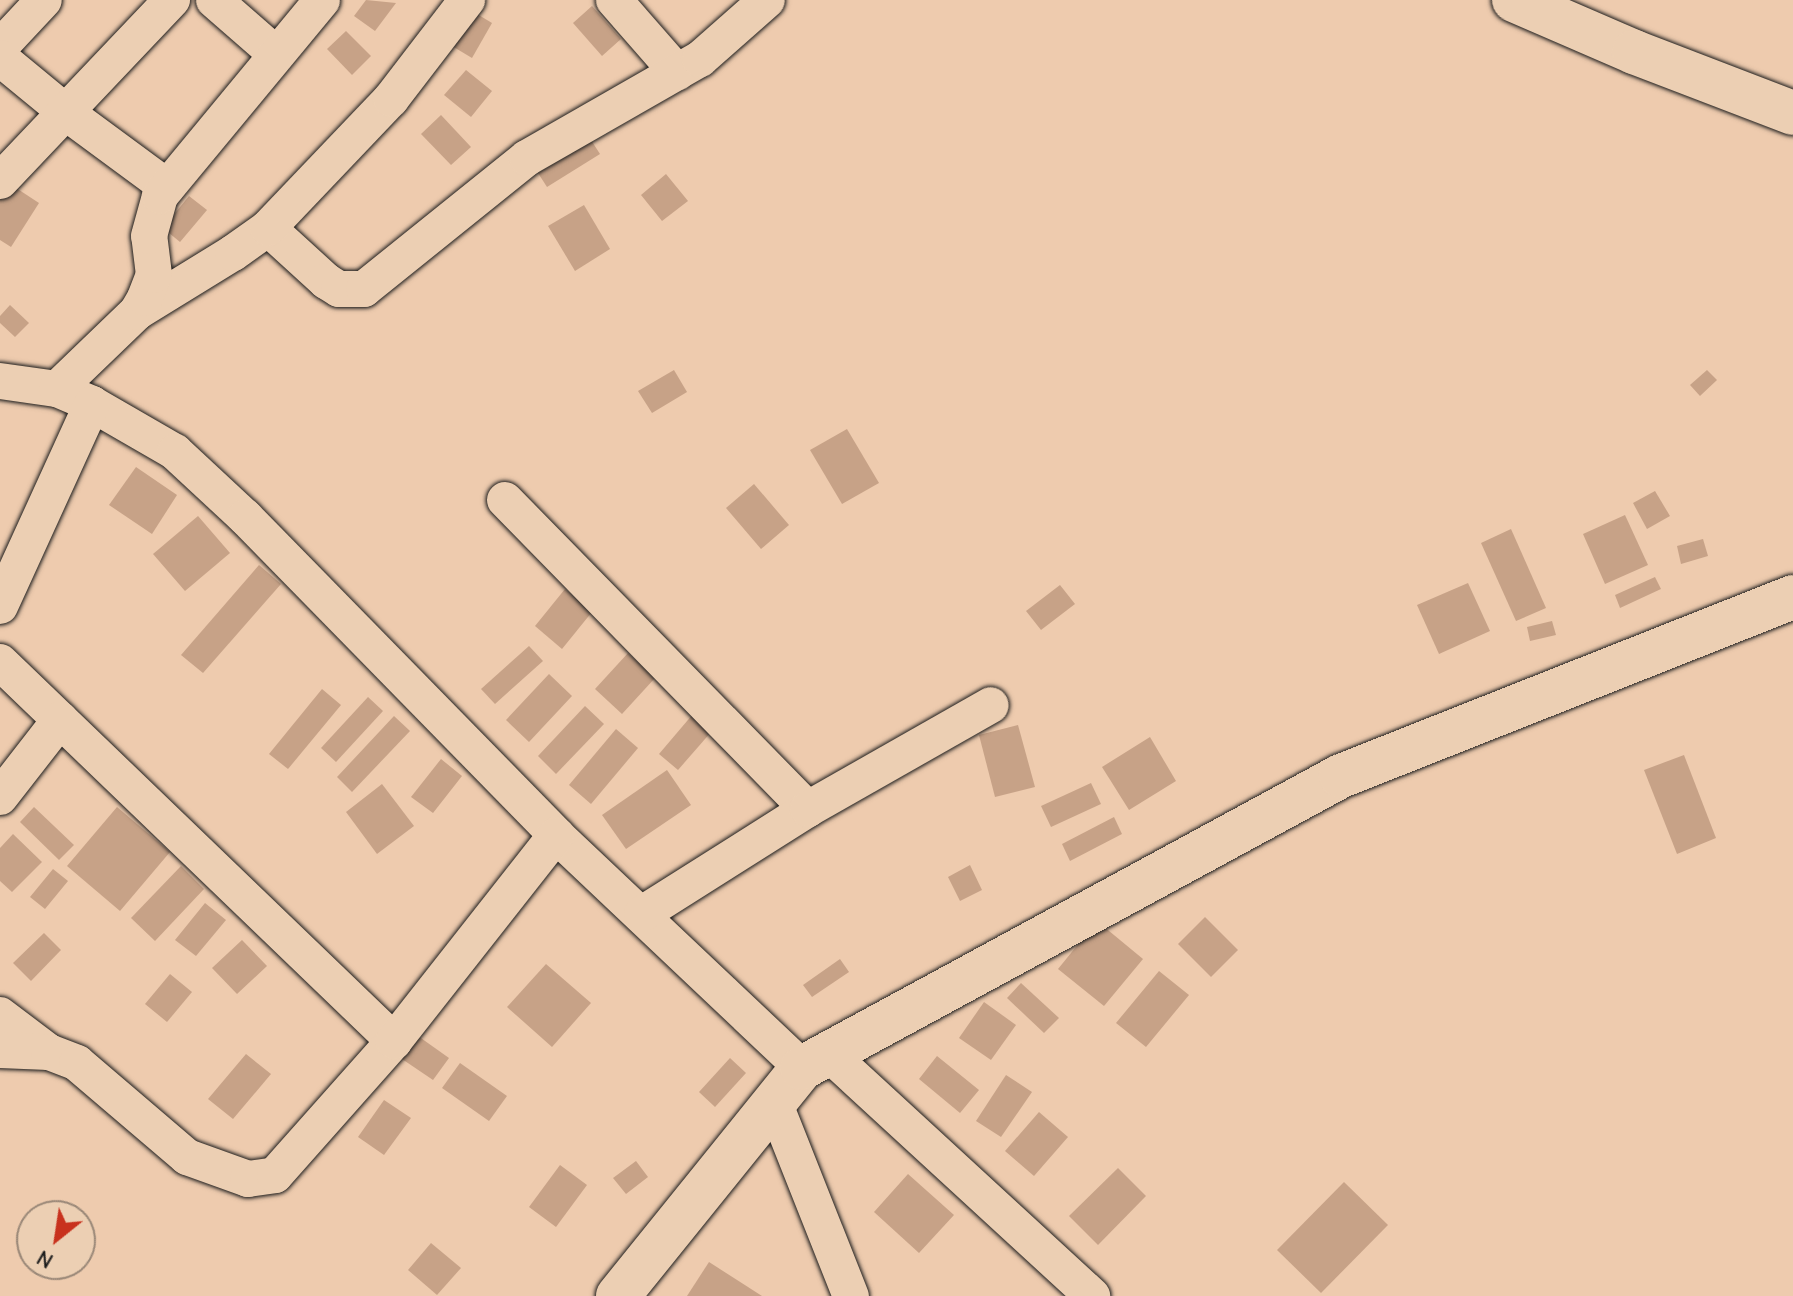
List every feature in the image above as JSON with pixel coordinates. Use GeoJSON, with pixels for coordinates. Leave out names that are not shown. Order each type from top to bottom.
{"type":"FeatureCollection","features":[{"type":"Feature","properties":{"kind":"main road"},"geometry":{"type":"LineString","coordinates":[[1514,0],[1634,52],[1793,113]]}},
{"type":"Feature","properties":{"kind":"main road"},"geometry":{"type":"LineString","coordinates":[[618,1296],[774,1102],[815,1061],[1341,776],[1793,597]]}},
{"type":"Feature","properties":{"kind":"street"},"geometry":{"type":"LineString","coordinates":[[0,47],[44,0]]}},
{"type":"Feature","properties":{"kind":"street"},"geometry":{"type":"LineString","coordinates":[[0,181],[68,114],[172,0]]}},
{"type":"Feature","properties":{"kind":"street"},"geometry":{"type":"LineString","coordinates":[[214,0],[276,54]]}},
{"type":"Feature","properties":{"kind":"street"},"geometry":{"type":"LineString","coordinates":[[137,312],[154,275],[149,236],[160,196],[322,0]]}},
{"type":"Feature","properties":{"kind":"street"},"geometry":{"type":"LineString","coordinates":[[57,389],[137,312],[268,228],[391,99],[467,0]]}},
{"type":"Feature","properties":{"kind":"street"},"geometry":{"type":"LineString","coordinates":[[268,228],[326,281],[351,291],[364,289],[527,158],[700,59],[767,0]]}},
{"type":"Feature","properties":{"kind":"street"},"geometry":{"type":"LineString","coordinates":[[616,1],[677,72]]}},
{"type":"Feature","properties":{"kind":"street"},"geometry":{"type":"LineString","coordinates":[[0,58],[68,114],[167,187]]}},
{"type":"Feature","properties":{"kind":"street"},"geometry":{"type":"LineString","coordinates":[[0,381],[57,389],[92,404],[175,452],[245,517],[556,835],[642,914],[1092,1296]]}},
{"type":"Feature","properties":{"kind":"street"},"geometry":{"type":"LineString","coordinates":[[0,606],[92,404]]}},
{"type":"Feature","properties":{"kind":"street"},"geometry":{"type":"LineString","coordinates":[[505,500],[808,809]]}},
{"type":"Feature","properties":{"kind":"street"},"geometry":{"type":"LineString","coordinates":[[0,662],[394,1041]]}},
{"type":"Feature","properties":{"kind":"street"},"geometry":{"type":"LineString","coordinates":[[642,914],[808,809],[991,705]]}},
{"type":"Feature","properties":{"kind":"street"},"geometry":{"type":"LineString","coordinates":[[0,797],[60,720]]}},
{"type":"Feature","properties":{"kind":"street"},"geometry":{"type":"LineString","coordinates":[[0,1015],[49,1052],[77,1063],[187,1157],[248,1179],[275,1175],[394,1041],[556,835]]}},
{"type":"Feature","properties":{"kind":"street"},"geometry":{"type":"LineString","coordinates":[[0,1050],[49,1052]]}},
{"type":"Feature","properties":{"kind":"street"},"geometry":{"type":"LineString","coordinates":[[774,1102],[851,1296]]}},
{"type":"Feature","properties":{"kind":"building"},"geometry":{"type":"Polygon","coordinates":[[[366,0],[396,3],[375,31],[354,16],[366,0]]]}},
{"type":"Feature","properties":{"kind":"building"},"geometry":{"type":"Polygon","coordinates":[[[592,6],[621,39],[602,56],[573,23],[592,6]]]}},
{"type":"Feature","properties":{"kind":"building"},"geometry":{"type":"Polygon","coordinates":[[[472,11],[492,23],[472,58],[452,46],[472,11]]]}},
{"type":"Feature","properties":{"kind":"building"},"geometry":{"type":"Polygon","coordinates":[[[346,31],[371,56],[352,75],[327,49],[346,31]]]}},
{"type":"Feature","properties":{"kind":"building"},"geometry":{"type":"Polygon","coordinates":[[[466,70],[492,91],[471,117],[444,95],[466,70]]]}},
{"type":"Feature","properties":{"kind":"building"},"geometry":{"type":"Polygon","coordinates":[[[441,115],[471,147],[451,165],[421,134],[441,115]]]}},
{"type":"Feature","properties":{"kind":"building"},"geometry":{"type":"Polygon","coordinates":[[[591,140],[600,154],[547,187],[538,173],[591,140]]]}},
{"type":"Feature","properties":{"kind":"building"},"geometry":{"type":"Polygon","coordinates":[[[666,174],[688,201],[662,221],[641,195],[666,174]]]}},
{"type":"Feature","properties":{"kind":"building"},"geometry":{"type":"Polygon","coordinates":[[[10,184],[39,203],[11,247],[0,240],[0,200],[10,184]]]}},
{"type":"Feature","properties":{"kind":"building"},"geometry":{"type":"Polygon","coordinates":[[[189,196],[207,210],[180,242],[163,228],[189,196]]]}},
{"type":"Feature","properties":{"kind":"building"},"geometry":{"type":"Polygon","coordinates":[[[584,205],[610,249],[575,271],[548,226],[584,205]]]}},
{"type":"Feature","properties":{"kind":"building"},"geometry":{"type":"Polygon","coordinates":[[[10,305],[29,323],[15,337],[0,323],[0,316],[10,305]]]}},
{"type":"Feature","properties":{"kind":"building"},"geometry":{"type":"Polygon","coordinates":[[[674,370],[687,392],[652,413],[638,391],[674,370]]]}},
{"type":"Feature","properties":{"kind":"building"},"geometry":{"type":"Polygon","coordinates":[[[1707,370],[1717,380],[1700,396],[1690,385],[1707,370]]]}},
{"type":"Feature","properties":{"kind":"building"},"geometry":{"type":"Polygon","coordinates":[[[847,429],[879,483],[842,504],[810,450],[847,429]]]}},
{"type":"Feature","properties":{"kind":"building"},"geometry":{"type":"Polygon","coordinates":[[[136,467],[177,495],[152,534],[109,505],[136,467]]]}},
{"type":"Feature","properties":{"kind":"building"},"geometry":{"type":"Polygon","coordinates":[[[754,484],[789,525],[761,549],[726,508],[754,484]]]}},
{"type":"Feature","properties":{"kind":"building"},"geometry":{"type":"Polygon","coordinates":[[[1655,491],[1670,516],[1647,529],[1633,503],[1655,491]]]}},
{"type":"Feature","properties":{"kind":"building"},"geometry":{"type":"Polygon","coordinates":[[[1625,515],[1648,565],[1605,584],[1583,534],[1625,515]]]}},
{"type":"Feature","properties":{"kind":"building"},"geometry":{"type":"Polygon","coordinates":[[[198,516],[230,553],[185,591],[153,554],[198,516]]]}},
{"type":"Feature","properties":{"kind":"building"},"geometry":{"type":"Polygon","coordinates":[[[1511,529],[1546,608],[1516,621],[1481,543],[1511,529]]]}},
{"type":"Feature","properties":{"kind":"building"},"geometry":{"type":"Polygon","coordinates":[[[1703,539],[1708,556],[1681,564],[1677,546],[1703,539]]]}},
{"type":"Feature","properties":{"kind":"building"},"geometry":{"type":"Polygon","coordinates":[[[259,565],[281,584],[203,673],[181,655],[259,565]]]}},
{"type":"Feature","properties":{"kind":"building"},"geometry":{"type":"Polygon","coordinates":[[[1655,577],[1661,589],[1620,608],[1615,595],[1655,577]]]}},
{"type":"Feature","properties":{"kind":"building"},"geometry":{"type":"Polygon","coordinates":[[[1468,583],[1490,631],[1439,654],[1417,605],[1468,583]]]}},
{"type":"Feature","properties":{"kind":"building"},"geometry":{"type":"Polygon","coordinates":[[[1060,585],[1075,604],[1041,630],[1026,611],[1060,585]]]}},
{"type":"Feature","properties":{"kind":"building"},"geometry":{"type":"Polygon","coordinates":[[[565,589],[592,612],[562,649],[535,626],[565,589]]]}},
{"type":"Feature","properties":{"kind":"building"},"geometry":{"type":"Polygon","coordinates":[[[1552,621],[1556,635],[1530,641],[1527,627],[1552,621]]]}},
{"type":"Feature","properties":{"kind":"building"},"geometry":{"type":"Polygon","coordinates":[[[529,646],[543,661],[495,704],[481,689],[529,646]]]}},
{"type":"Feature","properties":{"kind":"building"},"geometry":{"type":"Polygon","coordinates":[[[628,653],[655,678],[622,714],[595,689],[628,653]]]}},
{"type":"Feature","properties":{"kind":"building"},"geometry":{"type":"Polygon","coordinates":[[[549,674],[572,696],[529,742],[506,720],[549,674]]]}},
{"type":"Feature","properties":{"kind":"building"},"geometry":{"type":"Polygon","coordinates":[[[322,689],[341,705],[288,769],[269,754],[322,689]]]}},
{"type":"Feature","properties":{"kind":"building"},"geometry":{"type":"Polygon","coordinates":[[[368,697],[383,711],[336,762],[321,748],[368,697]]]}},
{"type":"Feature","properties":{"kind":"building"},"geometry":{"type":"Polygon","coordinates":[[[585,706],[604,724],[556,774],[538,756],[585,706]]]}},
{"type":"Feature","properties":{"kind":"building"},"geometry":{"type":"Polygon","coordinates":[[[693,714],[712,731],[678,770],[659,754],[693,714]]]}},
{"type":"Feature","properties":{"kind":"building"},"geometry":{"type":"Polygon","coordinates":[[[394,716],[410,731],[352,792],[337,777],[394,716]]]}},
{"type":"Feature","properties":{"kind":"building"},"geometry":{"type":"Polygon","coordinates":[[[1018,725],[1035,787],[995,797],[979,735],[1018,725]]]}},
{"type":"Feature","properties":{"kind":"building"},"geometry":{"type":"Polygon","coordinates":[[[616,729],[638,748],[591,804],[569,785],[616,729]]]}},
{"type":"Feature","properties":{"kind":"building"},"geometry":{"type":"Polygon","coordinates":[[[1150,737],[1176,781],[1129,810],[1102,767],[1150,737]]]}},
{"type":"Feature","properties":{"kind":"building"},"geometry":{"type":"Polygon","coordinates":[[[1684,755],[1716,838],[1677,854],[1644,770],[1684,755]]]}},
{"type":"Feature","properties":{"kind":"building"},"geometry":{"type":"Polygon","coordinates":[[[441,759],[462,776],[433,813],[411,797],[441,759]]]}},
{"type":"Feature","properties":{"kind":"building"},"geometry":{"type":"Polygon","coordinates":[[[667,770],[691,805],[626,849],[602,815],[667,770]]]}},
{"type":"Feature","properties":{"kind":"building"},"geometry":{"type":"Polygon","coordinates":[[[1091,783],[1101,804],[1051,827],[1041,806],[1091,783]]]}},
{"type":"Feature","properties":{"kind":"building"},"geometry":{"type":"Polygon","coordinates":[[[382,784],[414,826],[377,854],[346,812],[382,784]]]}},
{"type":"Feature","properties":{"kind":"building"},"geometry":{"type":"Polygon","coordinates":[[[34,807],[74,845],[59,860],[20,822],[34,807]]]}},
{"type":"Feature","properties":{"kind":"building"},"geometry":{"type":"Polygon","coordinates":[[[117,807],[170,852],[120,911],[67,866],[117,807]]]}},
{"type":"Feature","properties":{"kind":"building"},"geometry":{"type":"Polygon","coordinates":[[[1114,817],[1122,834],[1070,861],[1062,844],[1114,817]]]}},
{"type":"Feature","properties":{"kind":"building"},"geometry":{"type":"Polygon","coordinates":[[[13,834],[42,862],[12,892],[0,881],[0,848],[13,834]]]}},
{"type":"Feature","properties":{"kind":"building"},"geometry":{"type":"Polygon","coordinates":[[[970,865],[982,890],[960,901],[948,877],[970,865]]]}},
{"type":"Feature","properties":{"kind":"building"},"geometry":{"type":"Polygon","coordinates":[[[181,866],[204,889],[155,941],[131,918],[181,866]]]}},
{"type":"Feature","properties":{"kind":"building"},"geometry":{"type":"Polygon","coordinates":[[[53,869],[68,881],[45,909],[30,897],[53,869]]]}},
{"type":"Feature","properties":{"kind":"building"},"geometry":{"type":"Polygon","coordinates":[[[205,903],[226,920],[196,956],[175,940],[205,903]]]}},
{"type":"Feature","properties":{"kind":"building"},"geometry":{"type":"Polygon","coordinates":[[[1205,917],[1238,950],[1211,977],[1178,944],[1205,917]]]}},
{"type":"Feature","properties":{"kind":"building"},"geometry":{"type":"Polygon","coordinates":[[[1097,921],[1143,959],[1104,1006],[1058,969],[1097,921]]]}},
{"type":"Feature","properties":{"kind":"building"},"geometry":{"type":"Polygon","coordinates":[[[44,933],[61,950],[31,981],[13,963],[44,933]]]}},
{"type":"Feature","properties":{"kind":"building"},"geometry":{"type":"Polygon","coordinates":[[[242,940],[267,966],[237,994],[212,968],[242,940]]]}},
{"type":"Feature","properties":{"kind":"building"},"geometry":{"type":"Polygon","coordinates":[[[840,959],[849,972],[812,997],[803,985],[840,959]]]}},
{"type":"Feature","properties":{"kind":"building"},"geometry":{"type":"Polygon","coordinates":[[[546,964],[591,1003],[552,1047],[507,1007],[546,964]]]}},
{"type":"Feature","properties":{"kind":"building"},"geometry":{"type":"Polygon","coordinates":[[[1159,971],[1189,995],[1146,1047],[1116,1023],[1159,971]]]}},
{"type":"Feature","properties":{"kind":"building"},"geometry":{"type":"Polygon","coordinates":[[[170,974],[192,992],[167,1022],[145,1004],[170,974]]]}},
{"type":"Feature","properties":{"kind":"building"},"geometry":{"type":"Polygon","coordinates":[[[1021,983],[1059,1018],[1044,1033],[1007,998],[1021,983]]]}},
{"type":"Feature","properties":{"kind":"building"},"geometry":{"type":"Polygon","coordinates":[[[984,1002],[1016,1025],[991,1060],[959,1038],[984,1002]]]}},
{"type":"Feature","properties":{"kind":"building"},"geometry":{"type":"Polygon","coordinates":[[[418,1036],[449,1058],[433,1080],[402,1059],[418,1036]]]}},
{"type":"Feature","properties":{"kind":"building"},"geometry":{"type":"Polygon","coordinates":[[[246,1054],[271,1074],[233,1119],[208,1099],[246,1054]]]}},
{"type":"Feature","properties":{"kind":"building"},"geometry":{"type":"Polygon","coordinates":[[[937,1056],[979,1090],[960,1113],[919,1079],[937,1056]]]}},
{"type":"Feature","properties":{"kind":"building"},"geometry":{"type":"Polygon","coordinates":[[[730,1058],[746,1073],[715,1107],[699,1092],[730,1058]]]}},
{"type":"Feature","properties":{"kind":"building"},"geometry":{"type":"Polygon","coordinates":[[[460,1063],[507,1096],[489,1121],[442,1088],[460,1063]]]}},
{"type":"Feature","properties":{"kind":"building"},"geometry":{"type":"Polygon","coordinates":[[[1006,1075],[1032,1092],[1001,1137],[976,1121],[1006,1075]]]}},
{"type":"Feature","properties":{"kind":"building"},"geometry":{"type":"Polygon","coordinates":[[[384,1100],[411,1118],[384,1155],[358,1137],[384,1100]]]}},
{"type":"Feature","properties":{"kind":"building"},"geometry":{"type":"Polygon","coordinates":[[[1039,1112],[1068,1137],[1034,1176],[1005,1151],[1039,1112]]]}},
{"type":"Feature","properties":{"kind":"building"},"geometry":{"type":"Polygon","coordinates":[[[636,1161],[648,1177],[626,1194],[613,1178],[636,1161]]]}},
{"type":"Feature","properties":{"kind":"building"},"geometry":{"type":"Polygon","coordinates":[[[560,1165],[587,1185],[556,1227],[529,1207],[560,1165]]]}},
{"type":"Feature","properties":{"kind":"building"},"geometry":{"type":"Polygon","coordinates":[[[1118,1168],[1146,1196],[1098,1245],[1069,1216],[1118,1168]]]}},
{"type":"Feature","properties":{"kind":"building"},"geometry":{"type":"Polygon","coordinates":[[[908,1174],[954,1215],[919,1253],[874,1212],[908,1174]]]}},
{"type":"Feature","properties":{"kind":"building"},"geometry":{"type":"Polygon","coordinates":[[[1344,1182],[1388,1225],[1321,1293],[1277,1250],[1344,1182]]]}},
{"type":"Feature","properties":{"kind":"building"},"geometry":{"type":"Polygon","coordinates":[[[431,1243],[461,1268],[437,1295],[408,1270],[431,1243]]]}},
{"type":"Feature","properties":{"kind":"building"},"geometry":{"type":"Polygon","coordinates":[[[709,1262],[762,1296],[687,1296],[709,1262]]]}}]}
